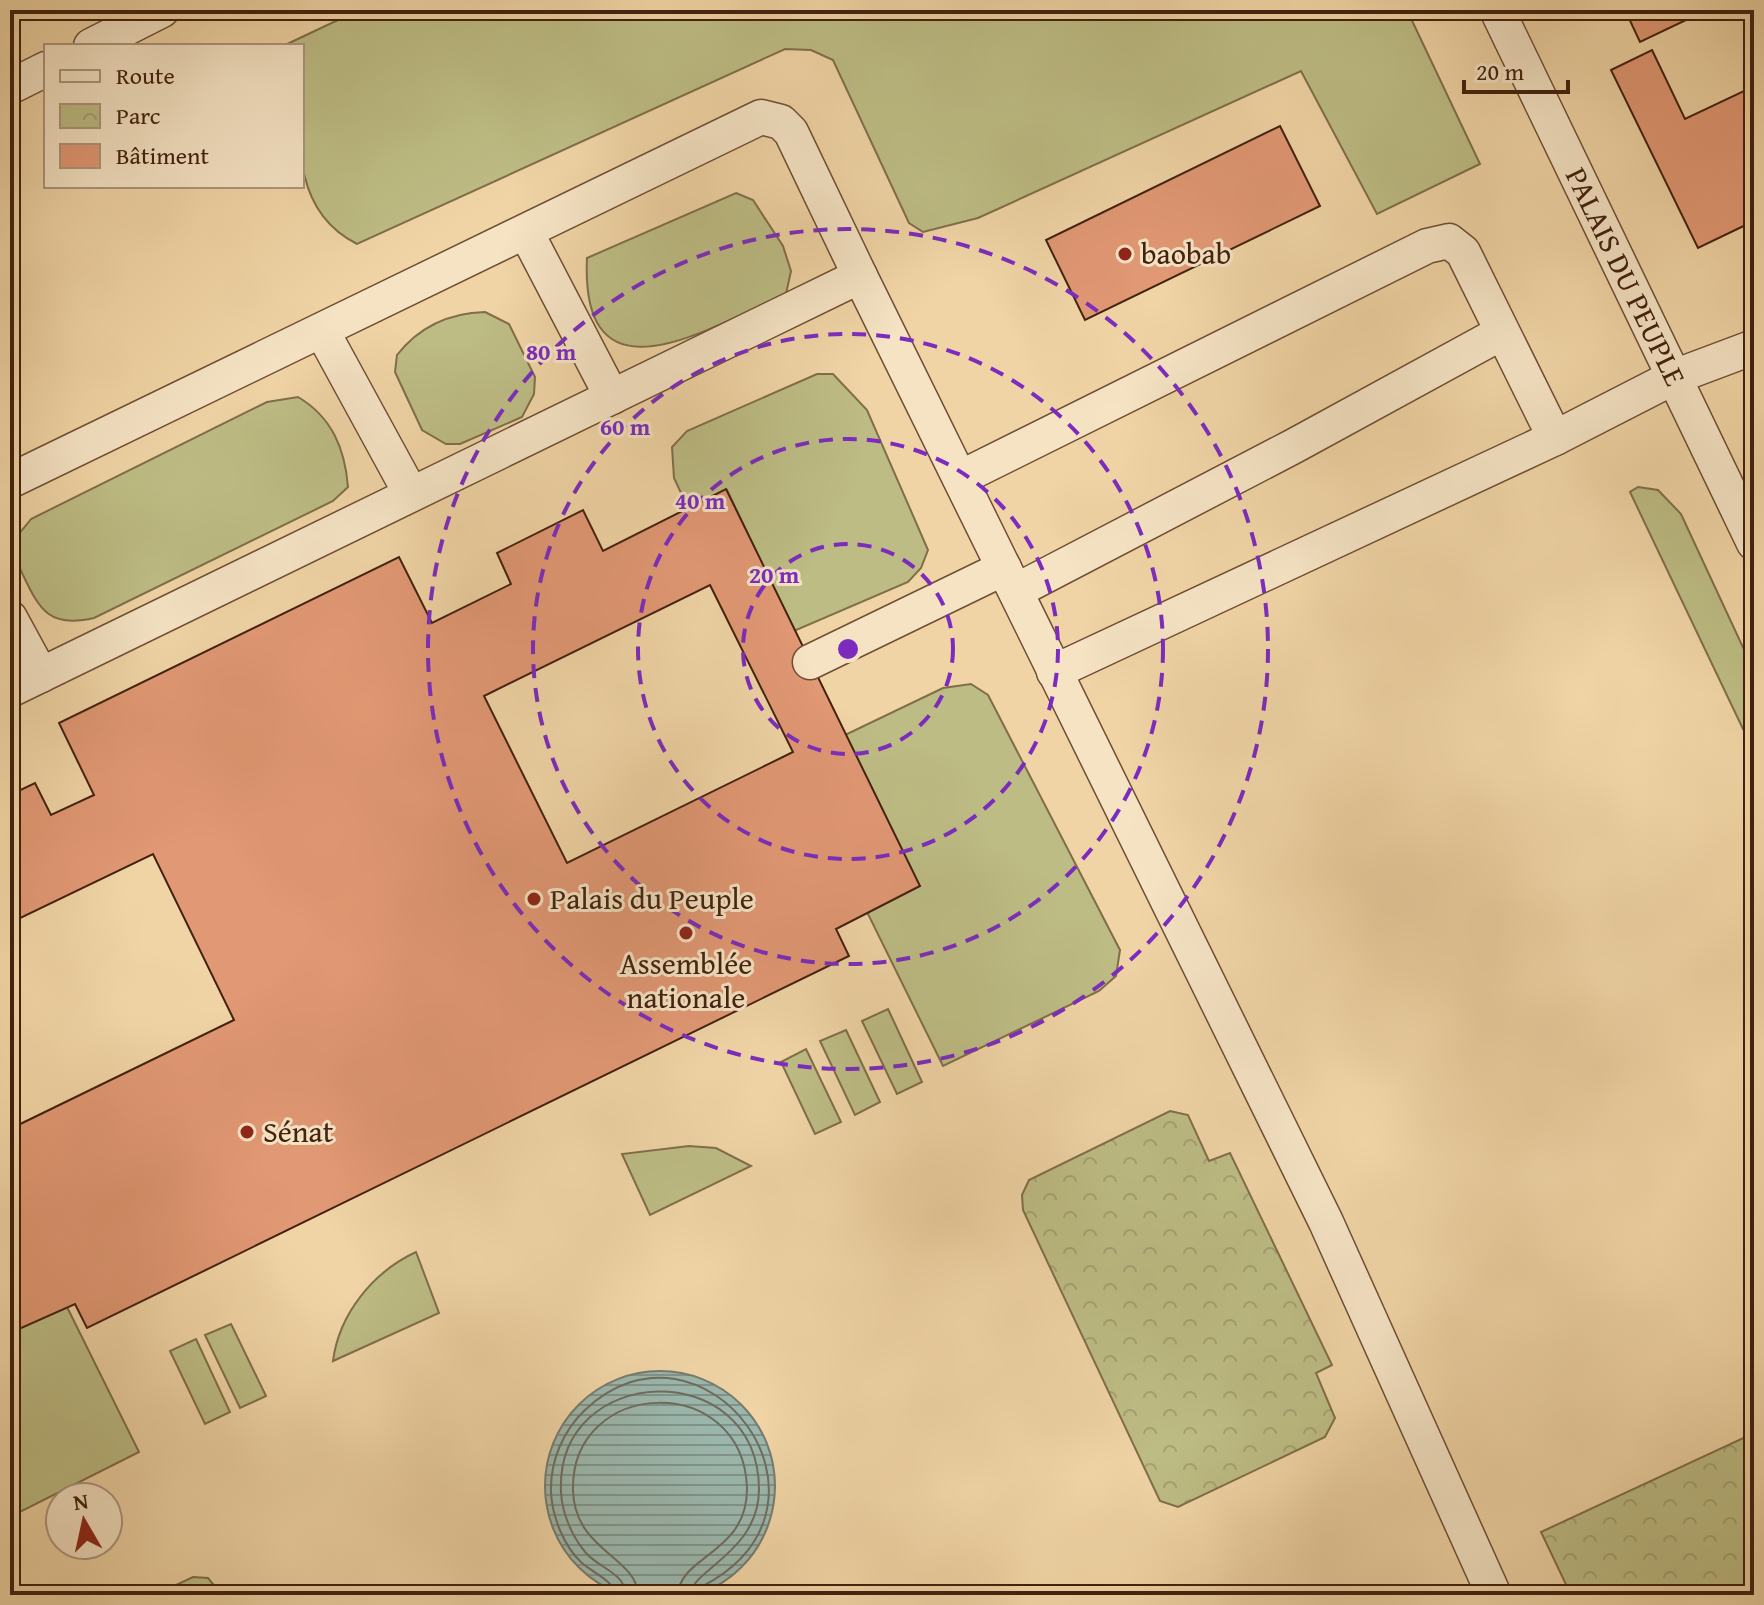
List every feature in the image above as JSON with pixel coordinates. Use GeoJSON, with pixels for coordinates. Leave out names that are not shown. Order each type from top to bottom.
{"type":"FeatureCollection","features":[{"type":"Feature","properties":{"kind":"street"},"geometry":{"type":"LineString","coordinates":[[95,44],[162,10]]}},
{"type":"Feature","properties":{"kind":"street","name":"PALAIS DU PEUPLE"},"geometry":{"type":"LineString","coordinates":[[1497,10],[1754,543]]}},
{"type":"Feature","properties":{"kind":"street"},"geometry":{"type":"LineString","coordinates":[[10,87],[44,70]]}},
{"type":"Feature","properties":{"kind":"street"},"geometry":{"type":"LineString","coordinates":[[10,481],[748,123],[772,117],[791,132],[1326,1222],[1494,1595]]}},
{"type":"Feature","properties":{"kind":"street"},"geometry":{"type":"LineString","coordinates":[[526,232],[612,397]]}},
{"type":"Feature","properties":{"kind":"street"},"geometry":{"type":"LineString","coordinates":[[960,478],[1427,246],[1449,241],[1463,252],[1555,438]]}},
{"type":"Feature","properties":{"kind":"street"},"geometry":{"type":"LineString","coordinates":[[10,690],[860,276]]}},
{"type":"Feature","properties":{"kind":"street"},"geometry":{"type":"LineString","coordinates":[[322,331],[411,494]]}},
{"type":"Feature","properties":{"kind":"street"},"geometry":{"type":"LineString","coordinates":[[810,662],[1010,580],[1501,333]]}},
{"type":"Feature","properties":{"kind":"street"},"geometry":{"type":"LineString","coordinates":[[1054,672],[1555,438],[1674,377],[1754,347]]}},
{"type":"Feature","properties":{"kind":"street"},"geometry":{"type":"LineString","coordinates":[[10,618],[41,675]]}},
{"type":"Feature","properties":{"kind":"green space"},"geometry":{"type":"Polygon","coordinates":[[[359,10],[1407,10],[1480,164],[1377,214],[1301,71],[978,218],[923,232],[909,223],[833,60],[811,50],[785,49],[357,244],[333,228],[317,207],[307,184],[304,171],[304,44],[287,44],[359,10]]]}},
{"type":"Feature","properties":{"kind":"green space"},"geometry":{"type":"Polygon","coordinates":[[[736,193],[753,200],[783,246],[791,271],[786,294],[722,324],[655,346],[627,345],[604,333],[590,305],[587,258],[736,193]]]}},
{"type":"Feature","properties":{"kind":"green space"},"geometry":{"type":"Polygon","coordinates":[[[485,312],[509,324],[535,377],[534,394],[522,417],[460,444],[446,444],[422,430],[395,372],[397,355],[415,337],[436,323],[459,315],[485,312]]]}},
{"type":"Feature","properties":{"kind":"green space"},"geometry":{"type":"Polygon","coordinates":[[[817,374],[833,374],[867,410],[928,550],[921,568],[908,582],[794,631],[727,490],[688,508],[674,478],[672,447],[687,431],[817,374]]]}},
{"type":"Feature","properties":{"kind":"green space"},"geometry":{"type":"Polygon","coordinates":[[[298,397],[320,414],[340,447],[348,487],[333,501],[94,618],[67,621],[48,614],[41,607],[29,588],[15,553],[17,537],[31,519],[267,402],[298,397]]]}},
{"type":"Feature","properties":{"kind":"green space"},"geometry":{"type":"Polygon","coordinates":[[[1638,487],[1658,490],[1681,514],[1754,671],[1754,722],[1743,729],[1630,492],[1638,487]]]}},
{"type":"Feature","properties":{"kind":"green space"},"geometry":{"type":"Polygon","coordinates":[[[971,684],[988,695],[1120,950],[1116,976],[1099,991],[943,1066],[867,912],[919,886],[845,735],[943,688],[971,684]]]}},
{"type":"Feature","properties":{"kind":"green space"},"geometry":{"type":"Polygon","coordinates":[[[888,1009],[922,1082],[897,1094],[862,1021],[888,1009]]]}},
{"type":"Feature","properties":{"kind":"green space"},"geometry":{"type":"Polygon","coordinates":[[[846,1030],[880,1102],[855,1115],[820,1041],[846,1030]]]}},
{"type":"Feature","properties":{"kind":"green space"},"geometry":{"type":"Polygon","coordinates":[[[806,1049],[841,1122],[815,1134],[781,1062],[806,1049]]]}},
{"type":"Feature","properties":{"kind":"green space"},"geometry":{"type":"Polygon","coordinates":[[[1170,1111],[1188,1115],[1209,1161],[1230,1153],[1332,1365],[1316,1373],[1335,1418],[1325,1437],[1178,1507],[1160,1501],[1023,1210],[1022,1195],[1029,1180],[1170,1111]]]}},
{"type":"Feature","properties":{"kind":"green space"},"geometry":{"type":"Polygon","coordinates":[[[689,1146],[716,1148],[751,1166],[650,1215],[622,1154],[689,1146]]]}},
{"type":"Feature","properties":{"kind":"green space"},"geometry":{"type":"Polygon","coordinates":[[[416,1252],[439,1313],[333,1361],[342,1327],[361,1296],[386,1271],[416,1252]]]}},
{"type":"Feature","properties":{"kind":"green space"},"geometry":{"type":"Polygon","coordinates":[[[66,1305],[139,1452],[81,1481],[44,1481],[44,1500],[10,1517],[10,1312],[66,1305]]]}},
{"type":"Feature","properties":{"kind":"green space"},"geometry":{"type":"Polygon","coordinates":[[[231,1324],[266,1396],[240,1408],[205,1335],[231,1324]]]}},
{"type":"Feature","properties":{"kind":"green space"},"geometry":{"type":"Polygon","coordinates":[[[196,1339],[230,1412],[205,1424],[170,1351],[196,1339]]]}},
{"type":"Feature","properties":{"kind":"green space"},"geometry":{"type":"Polygon","coordinates":[[[1754,1433],[1754,1595],[1571,1595],[1541,1532],[1754,1433]]]}},
{"type":"Feature","properties":{"kind":"green space"},"geometry":{"type":"Polygon","coordinates":[[[193,1577],[208,1578],[222,1595],[155,1595],[193,1577]]]}},
{"type":"Feature","properties":{"kind":"water"},"geometry":{"type":"Polygon","coordinates":[[[660,1371],[704,1379],[742,1404],[767,1442],[775,1486],[767,1530],[742,1568],[704,1593],[660,1601],[616,1593],[578,1568],[553,1530],[545,1486],[553,1442],[578,1404],[616,1379],[660,1371]]]}},
{"type":"Feature","properties":{"kind":"building"},"geometry":{"type":"Polygon","coordinates":[[[1625,10],[1707,10],[1640,42],[1625,10]]]}},
{"type":"Feature","properties":{"kind":"building"},"geometry":{"type":"Polygon","coordinates":[[[1652,50],[1685,119],[1746,90],[1754,107],[1754,221],[1698,248],[1611,70],[1652,50]]]}},
{"type":"Feature","properties":{"kind":"building"},"geometry":{"type":"Polygon","coordinates":[[[1280,126],[1320,206],[1085,320],[1046,240],[1280,126]]]}},
{"type":"Feature","properties":{"kind":"building","name":"Palais du Peuple"},"geometry":{"type":"Polygon","coordinates":[[[726,489],[920,886],[836,929],[849,956],[87,1328],[75,1304],[19,1329],[10,1312],[10,1129],[234,1020],[153,854],[10,923],[10,795],[35,783],[51,815],[94,795],[59,723],[399,557],[432,623],[511,584],[497,553],[583,510],[603,551],[726,489]],[[710,585],[484,696],[567,863],[793,752],[710,585]]]}},
{"type":"Feature","properties":{"kind":"place","name":"baobab"},"geometry":{"type":"Point","coordinates":[1125,254]}},
{"type":"Feature","properties":{"kind":"place","name":"Palais du Peuple"},"geometry":{"type":"Point","coordinates":[534,899]}},
{"type":"Feature","properties":{"kind":"place","name":"Assemblée nationale"},"geometry":{"type":"Point","coordinates":[686,933]}},
{"type":"Feature","properties":{"kind":"place","name":"Sénat"},"geometry":{"type":"Point","coordinates":[247,1132]}}]}
